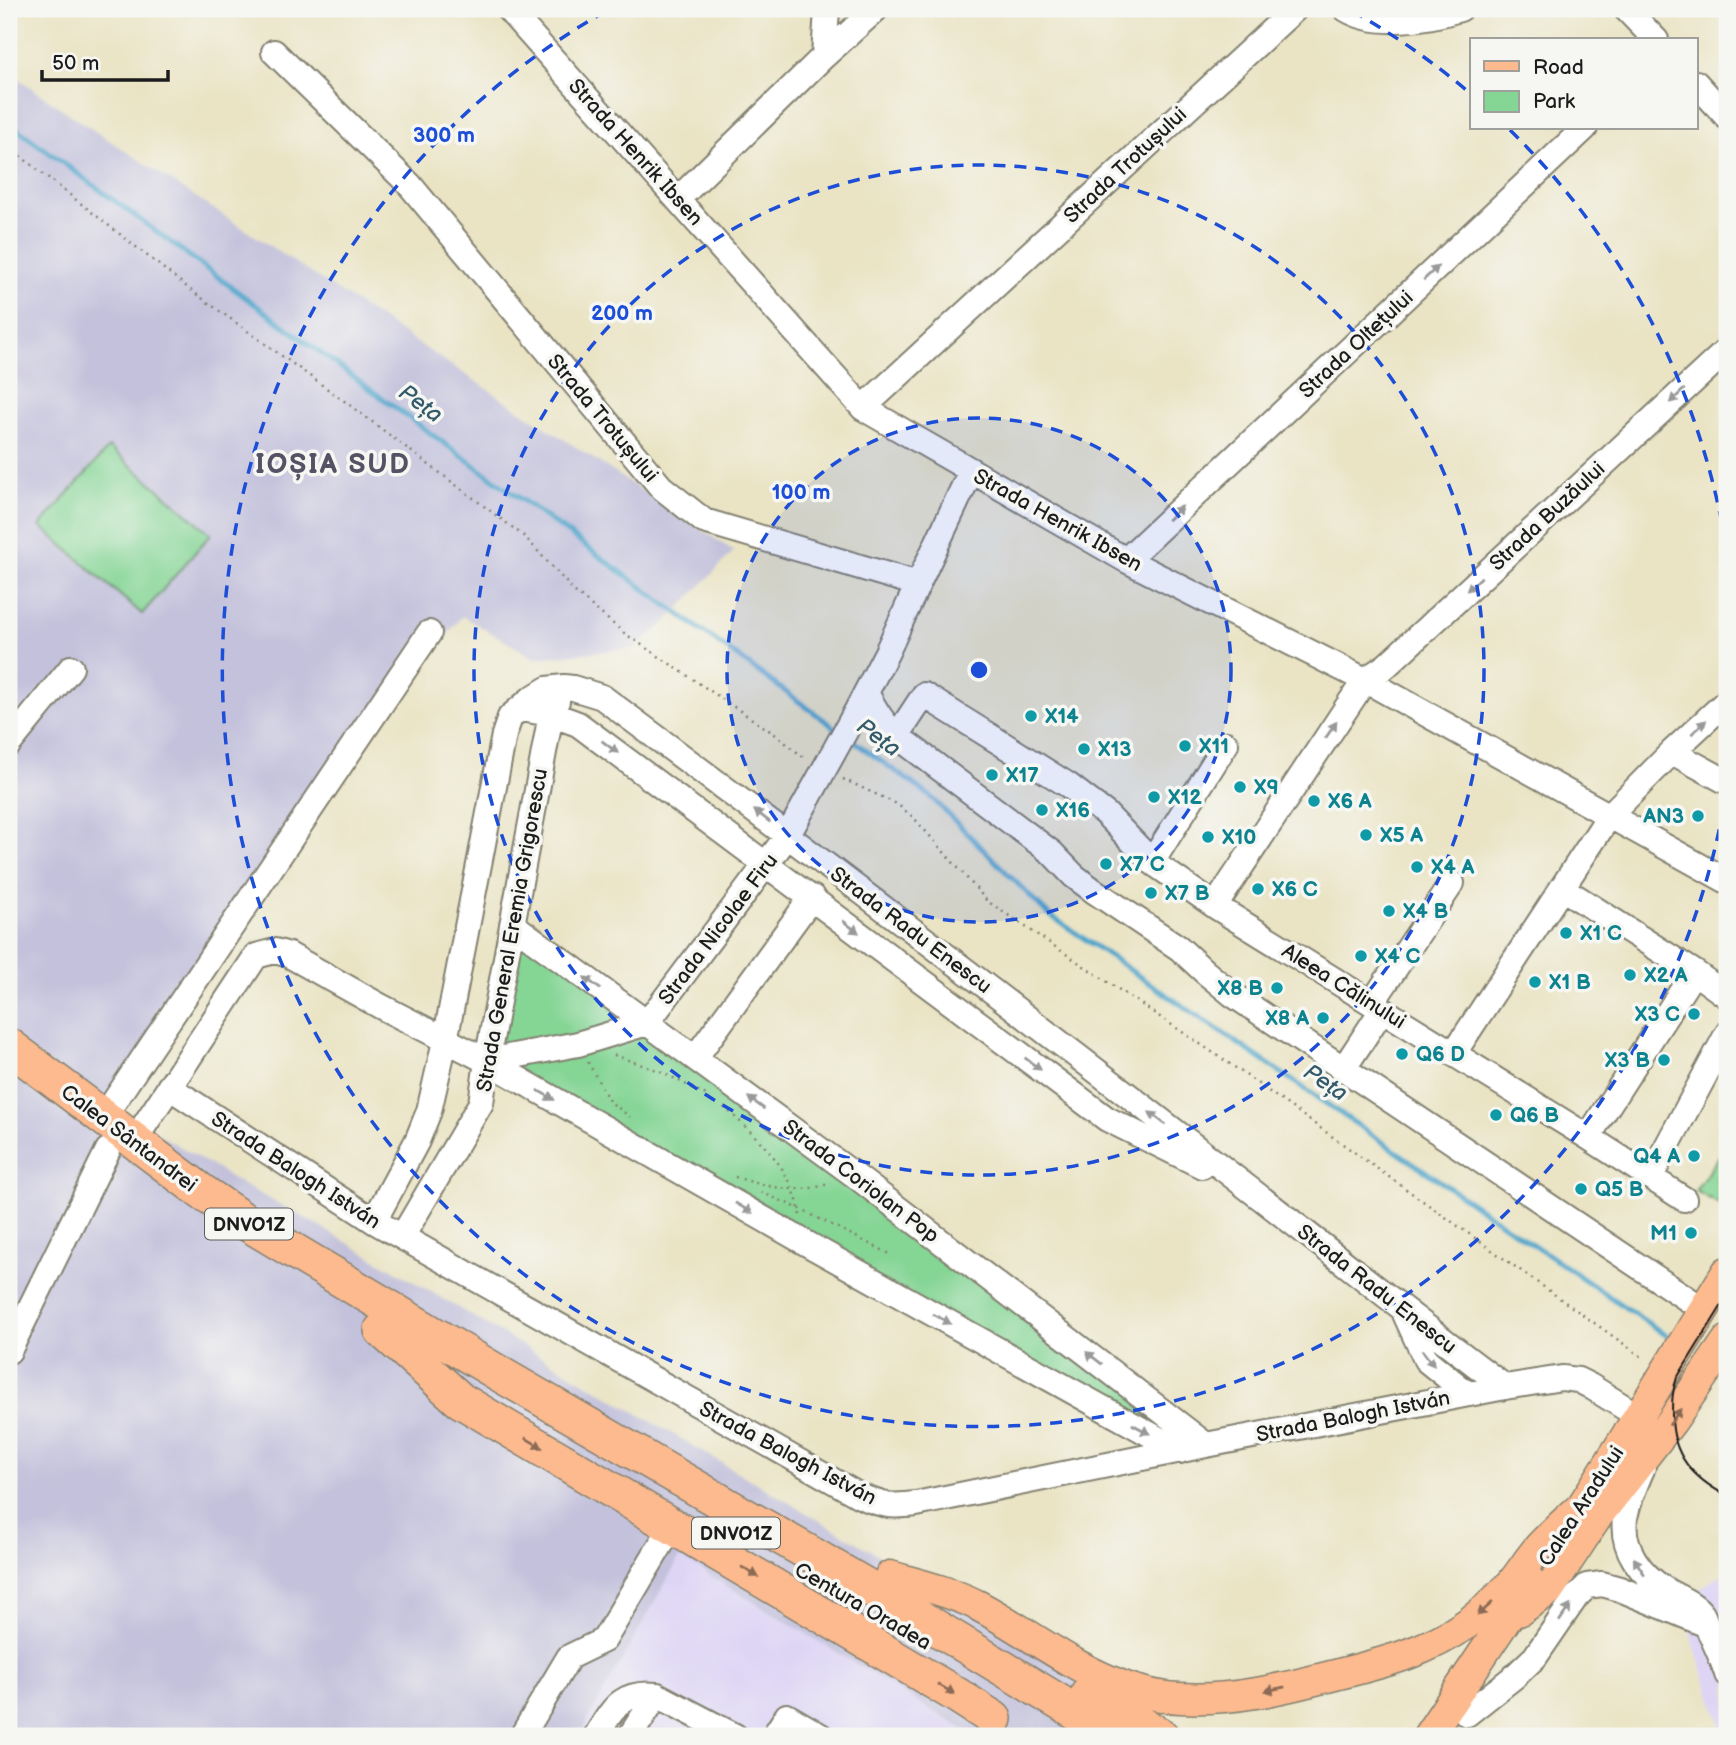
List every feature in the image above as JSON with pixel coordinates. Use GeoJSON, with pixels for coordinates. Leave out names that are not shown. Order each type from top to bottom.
{"type":"FeatureCollection","features":[{"type":"Feature","properties":{"kind":"highway","name":"Calea Sântandrei"},"geometry":{"type":"LineString","coordinates":[[9,1046],[115,1136],[187,1210],[252,1254],[382,1330]]}},
{"type":"Feature","properties":{"kind":"highway","name":"Calea Sântandrei"},"geometry":{"type":"LineString","coordinates":[[9,1074],[115,1136],[253,1226],[505,1377]]}},
{"type":"Feature","properties":{"kind":"highway"},"geometry":{"type":"LineString","coordinates":[[382,1330],[460,1399],[955,1694],[997,1728]]}},
{"type":"Feature","properties":{"kind":"highway","name":"Centura Oradea"},"geometry":{"type":"LineString","coordinates":[[382,1330],[1089,1736]]}},
{"type":"Feature","properties":{"kind":"highway"},"geometry":{"type":"LineString","coordinates":[[505,1377],[664,1448],[890,1576],[1161,1736]]}},
{"type":"Feature","properties":{"kind":"highway","name":"Centura Oradea"},"geometry":{"type":"LineString","coordinates":[[505,1377],[897,1604],[1115,1736]]}},
{"type":"Feature","properties":{"kind":"main road","name":"Calea Aradului"},"geometry":{"type":"LineString","coordinates":[[1428,1736],[1605,1472],[1638,1416],[1660,1366],[1701,1314],[1727,1272]]}},
{"type":"Feature","properties":{"kind":"main road","name":"Calea Aradului"},"geometry":{"type":"LineString","coordinates":[[1504,1622],[1548,1591],[1599,1514],[1647,1454],[1727,1341]]}},
{"type":"Feature","properties":{"kind":"main road"},"geometry":{"type":"LineString","coordinates":[[890,1576],[932,1587],[974,1604],[1086,1669],[1131,1690],[1178,1698],[1240,1696],[1394,1660],[1436,1643],[1484,1611],[1510,1585],[1540,1545],[1582,1506]]}},
{"type":"Feature","properties":{"kind":"street","name":"Strada Henrik Ibsen"},"geometry":{"type":"LineString","coordinates":[[508,9],[863,408],[1126,560],[1365,680],[1727,881]]}},
{"type":"Feature","properties":{"kind":"street"},"geometry":{"type":"LineString","coordinates":[[824,55],[827,9]]}},
{"type":"Feature","properties":{"kind":"street"},"geometry":{"type":"LineString","coordinates":[[678,199],[824,55],[876,9]]}},
{"type":"Feature","properties":{"kind":"street","name":"Strada Trotușului"},"geometry":{"type":"LineString","coordinates":[[863,408],[1295,9]]}},
{"type":"Feature","properties":{"kind":"street"},"geometry":{"type":"LineString","coordinates":[[1346,9],[1354,14],[1389,20],[1437,16],[1460,9]]}},
{"type":"Feature","properties":{"kind":"street"},"geometry":{"type":"LineString","coordinates":[[1626,9],[1654,38]]}},
{"type":"Feature","properties":{"kind":"street","name":"Strada Trotușului"},"geometry":{"type":"LineString","coordinates":[[274,52],[409,184],[662,487],[704,522],[918,584]]}},
{"type":"Feature","properties":{"kind":"street"},"geometry":{"type":"LineString","coordinates":[[1698,85],[1727,117]]}},
{"type":"Feature","properties":{"kind":"street","name":"Strada Oltețului"},"geometry":{"type":"LineString","coordinates":[[1126,560],[1584,130]]}},
{"type":"Feature","properties":{"kind":"street","name":"Strada Buzăului"},"geometry":{"type":"LineString","coordinates":[[1365,680],[1386,666],[1727,350]]}},
{"type":"Feature","properties":{"kind":"street"},"geometry":{"type":"LineString","coordinates":[[918,584],[971,471]]}},
{"type":"Feature","properties":{"kind":"street","name":"Strada Nicolae Firu"},"geometry":{"type":"LineString","coordinates":[[647,1023],[788,835],[862,701],[918,584]]}},
{"type":"Feature","properties":{"kind":"street"},"geometry":{"type":"LineString","coordinates":[[9,1351],[115,1136],[429,633]]}},
{"type":"Feature","properties":{"kind":"street"},"geometry":{"type":"LineString","coordinates":[[9,744],[71,668]]}},
{"type":"Feature","properties":{"kind":"street"},"geometry":{"type":"LineString","coordinates":[[1215,906],[1365,680]]}},
{"type":"Feature","properties":{"kind":"street"},"geometry":{"type":"LineString","coordinates":[[374,1221],[417,1141],[429,1111],[504,735],[510,717],[531,699],[547,690],[572,688]]}},
{"type":"Feature","properties":{"kind":"street","name":"Strada General Eremia Grigorescu"},"geometry":{"type":"LineString","coordinates":[[402,1237],[481,1103],[512,924],[554,719],[572,688]]}},
{"type":"Feature","properties":{"kind":"street","name":"Strada Radu Enescu"},"geometry":{"type":"LineString","coordinates":[[572,688],[602,697],[788,835],[1505,1387]]}},
{"type":"Feature","properties":{"kind":"street","name":"Aleea Călinului"},"geometry":{"type":"LineString","coordinates":[[897,736],[925,695],[1068,785],[1106,814],[1152,862],[1215,906],[1685,1199]]}},
{"type":"Feature","properties":{"kind":"street"},"geometry":{"type":"LineString","coordinates":[[862,701],[875,710],[897,736],[1052,853],[1074,876],[1179,948],[1232,994],[1701,1314]]}},
{"type":"Feature","properties":{"kind":"street"},"geometry":{"type":"LineString","coordinates":[[1454,1054],[1609,816],[1727,701]]}},
{"type":"Feature","properties":{"kind":"street"},"geometry":{"type":"LineString","coordinates":[[520,709],[554,719]]}},
{"type":"Feature","properties":{"kind":"street","name":"Strada Radu Enescu"},"geometry":{"type":"LineString","coordinates":[[554,719],[579,724],[1107,1119],[1250,1189]]}},
{"type":"Feature","properties":{"kind":"street"},"geometry":{"type":"LineString","coordinates":[[1152,862],[1226,744]]}},
{"type":"Feature","properties":{"kind":"street"},"geometry":{"type":"LineString","coordinates":[[1672,752],[1727,782]]}},
{"type":"Feature","properties":{"kind":"street"},"geometry":{"type":"LineString","coordinates":[[1344,1068],[1377,1006],[1452,883]]}},
{"type":"Feature","properties":{"kind":"street"},"geometry":{"type":"LineString","coordinates":[[1562,888],[1727,996]]}},
{"type":"Feature","properties":{"kind":"street"},"geometry":{"type":"LineString","coordinates":[[695,1058],[812,897]]}},
{"type":"Feature","properties":{"kind":"street","name":"Strada Coriolan Pop"},"geometry":{"type":"LineString","coordinates":[[512,924],[853,1174],[1206,1445]]}},
{"type":"Feature","properties":{"kind":"street"},"geometry":{"type":"LineString","coordinates":[[115,1136],[169,1087],[256,956],[275,951],[289,955],[445,1041],[487,1061],[804,1242],[1180,1451]]}},
{"type":"Feature","properties":{"kind":"street"},"geometry":{"type":"LineString","coordinates":[[1588,1137],[1694,972]]}},
{"type":"Feature","properties":{"kind":"street"},"geometry":{"type":"LineString","coordinates":[[487,1061],[578,1044],[647,1023]]}},
{"type":"Feature","properties":{"kind":"street"},"geometry":{"type":"LineString","coordinates":[[1651,1176],[1727,1034]]}},
{"type":"Feature","properties":{"kind":"street","name":"Strada Balogh István"},"geometry":{"type":"LineString","coordinates":[[169,1087],[374,1221],[860,1496],[894,1507],[1468,1394],[1562,1378],[1578,1380],[1638,1416]]}},
{"type":"Feature","properties":{"kind":"street"},"geometry":{"type":"LineString","coordinates":[[1403,1310],[1426,1360],[1468,1394]]}},
{"type":"Feature","properties":{"kind":"street"},"geometry":{"type":"LineString","coordinates":[[1647,1454],[1625,1520],[1632,1555],[1646,1576],[1693,1606],[1715,1628],[1727,1675]]}},
{"type":"Feature","properties":{"kind":"street"},"geometry":{"type":"LineString","coordinates":[[522,1736],[569,1657],[604,1640],[672,1525]]}},
{"type":"Feature","properties":{"kind":"street"},"geometry":{"type":"LineString","coordinates":[[1467,1714],[1516,1676],[1535,1657],[1576,1597],[1587,1586],[1602,1584],[1620,1589],[1715,1628]]}},
{"type":"Feature","properties":{"kind":"street"},"geometry":{"type":"LineString","coordinates":[[596,1736],[616,1705],[627,1697],[643,1693],[657,1695],[735,1736]]}},
{"type":"Feature","properties":{"kind":"street"},"geometry":{"type":"LineString","coordinates":[[631,1736],[657,1695]]}},
{"type":"Feature","properties":{"kind":"street"},"geometry":{"type":"LineString","coordinates":[[774,1736],[787,1716],[821,1736]]}},
{"type":"Feature","properties":{"kind":"path"},"geometry":{"type":"LineString","coordinates":[[9,147],[192,291],[358,411],[525,537],[575,592],[624,633],[826,769],[897,804],[914,818],[987,901],[1233,1066],[1660,1366]]}},
{"type":"Feature","properties":{"kind":"path"},"geometry":{"type":"LineString","coordinates":[[578,1044],[609,1101],[638,1123]]}},
{"type":"Feature","properties":{"kind":"path"},"geometry":{"type":"LineString","coordinates":[[614,1055],[662,1072],[715,1099]]}},
{"type":"Feature","properties":{"kind":"path"},"geometry":{"type":"LineString","coordinates":[[725,1108],[755,1135],[795,1191],[804,1242]]}},
{"type":"Feature","properties":{"kind":"path"},"geometry":{"type":"LineString","coordinates":[[729,1175],[795,1191],[827,1185],[853,1174]]}},
{"type":"Feature","properties":{"kind":"path"},"geometry":{"type":"LineString","coordinates":[[735,1181],[748,1186]]}},
{"type":"Feature","properties":{"kind":"path"},"geometry":{"type":"LineString","coordinates":[[761,1192],[890,1254]]}},
{"type":"Feature","properties":{"kind":"shaded area"},"geometry":{"type":"Polygon","coordinates":[[[9,72],[734,551],[666,622],[635,648],[535,658],[462,616],[320,795],[111,1105],[1186,1736],[974,1736],[680,1557],[579,1736],[9,1736],[9,72]]]}},
{"type":"Feature","properties":{"kind":"shaded area"},"geometry":{"type":"Polygon","coordinates":[[[680,1556],[974,1736],[579,1736],[680,1556]]]}},
{"type":"Feature","properties":{"kind":"shaded area"},"geometry":{"type":"Polygon","coordinates":[[[1727,1571],[1727,1736],[1724,1736],[1680,1602],[1727,1571]]]}},
{"type":"Feature","properties":{"kind":"green space"},"geometry":{"type":"Polygon","coordinates":[[[109,447],[211,534],[142,614],[40,526],[109,447]]]}},
{"type":"Feature","properties":{"kind":"green space"},"geometry":{"type":"Polygon","coordinates":[[[512,924],[1206,1445],[1180,1451],[487,1061],[512,924]]]}},
{"type":"Feature","properties":{"kind":"green space"},"geometry":{"type":"Polygon","coordinates":[[[1727,1145],[1727,1208],[1695,1191],[1727,1145]]]}},
{"type":"Feature","properties":{"kind":"waterway","name":"Peța"},"geometry":{"type":"LineString","coordinates":[[9,123],[838,730]]}},
{"type":"Feature","properties":{"kind":"waterway","name":"Peța"},"geometry":{"type":"LineString","coordinates":[[849,738],[930,796],[1048,914],[1673,1340]]}},
{"type":"Feature","properties":{"kind":"tram line"},"geometry":{"type":"LineString","coordinates":[[1727,1297],[1677,1378],[1672,1415],[1680,1454],[1704,1482],[1727,1496]]}},
{"type":"Feature","properties":{"kind":"place","name":"X14"},"geometry":{"type":"Point","coordinates":[1031,716]}},
{"type":"Feature","properties":{"kind":"place","name":"X11"},"geometry":{"type":"Point","coordinates":[1185,746]}},
{"type":"Feature","properties":{"kind":"place","name":"X13"},"geometry":{"type":"Point","coordinates":[1084,749]}},
{"type":"Feature","properties":{"kind":"place","name":"X17"},"geometry":{"type":"Point","coordinates":[992,775]}},
{"type":"Feature","properties":{"kind":"place","name":"X9"},"geometry":{"type":"Point","coordinates":[1240,787]}},
{"type":"Feature","properties":{"kind":"place","name":"X12"},"geometry":{"type":"Point","coordinates":[1154,797]}},
{"type":"Feature","properties":{"kind":"place","name":"X6 A"},"geometry":{"type":"Point","coordinates":[1314,801]}},
{"type":"Feature","properties":{"kind":"place","name":"X16"},"geometry":{"type":"Point","coordinates":[1042,810]}},
{"type":"Feature","properties":{"kind":"place","name":"AN3"},"geometry":{"type":"Point","coordinates":[1698,816]}},
{"type":"Feature","properties":{"kind":"place","name":"X5 A"},"geometry":{"type":"Point","coordinates":[1366,835]}},
{"type":"Feature","properties":{"kind":"place","name":"X10"},"geometry":{"type":"Point","coordinates":[1208,837]}},
{"type":"Feature","properties":{"kind":"place","name":"X7 C"},"geometry":{"type":"Point","coordinates":[1106,864]}},
{"type":"Feature","properties":{"kind":"place","name":"X4 A"},"geometry":{"type":"Point","coordinates":[1417,867]}},
{"type":"Feature","properties":{"kind":"place","name":"X6 C"},"geometry":{"type":"Point","coordinates":[1258,889]}},
{"type":"Feature","properties":{"kind":"place","name":"X7 B"},"geometry":{"type":"Point","coordinates":[1151,893]}},
{"type":"Feature","properties":{"kind":"place","name":"X4 B"},"geometry":{"type":"Point","coordinates":[1389,911]}},
{"type":"Feature","properties":{"kind":"place","name":"X1 C"},"geometry":{"type":"Point","coordinates":[1566,933]}},
{"type":"Feature","properties":{"kind":"place","name":"X4 C"},"geometry":{"type":"Point","coordinates":[1361,956]}},
{"type":"Feature","properties":{"kind":"place","name":"X2 A"},"geometry":{"type":"Point","coordinates":[1630,975]}},
{"type":"Feature","properties":{"kind":"place","name":"X1 B"},"geometry":{"type":"Point","coordinates":[1535,982]}},
{"type":"Feature","properties":{"kind":"place","name":"X8 B"},"geometry":{"type":"Point","coordinates":[1277,988]}},
{"type":"Feature","properties":{"kind":"place","name":"X3 C"},"geometry":{"type":"Point","coordinates":[1694,1014]}},
{"type":"Feature","properties":{"kind":"place","name":"X8 A"},"geometry":{"type":"Point","coordinates":[1323,1018]}},
{"type":"Feature","properties":{"kind":"place","name":"Q6 D"},"geometry":{"type":"Point","coordinates":[1402,1054]}},
{"type":"Feature","properties":{"kind":"place","name":"X3 B"},"geometry":{"type":"Point","coordinates":[1664,1060]}},
{"type":"Feature","properties":{"kind":"place","name":"Q6 B"},"geometry":{"type":"Point","coordinates":[1496,1115]}},
{"type":"Feature","properties":{"kind":"place","name":"Q4 A"},"geometry":{"type":"Point","coordinates":[1694,1156]}},
{"type":"Feature","properties":{"kind":"place","name":"Q5 B"},"geometry":{"type":"Point","coordinates":[1581,1189]}},
{"type":"Feature","properties":{"kind":"place","name":"M1"},"geometry":{"type":"Point","coordinates":[1691,1233]}},
{"type":"Feature","properties":{"kind":"district","name":"IOȘIA SUD"},"geometry":{"type":"Point","coordinates":[333,463]}}]}
